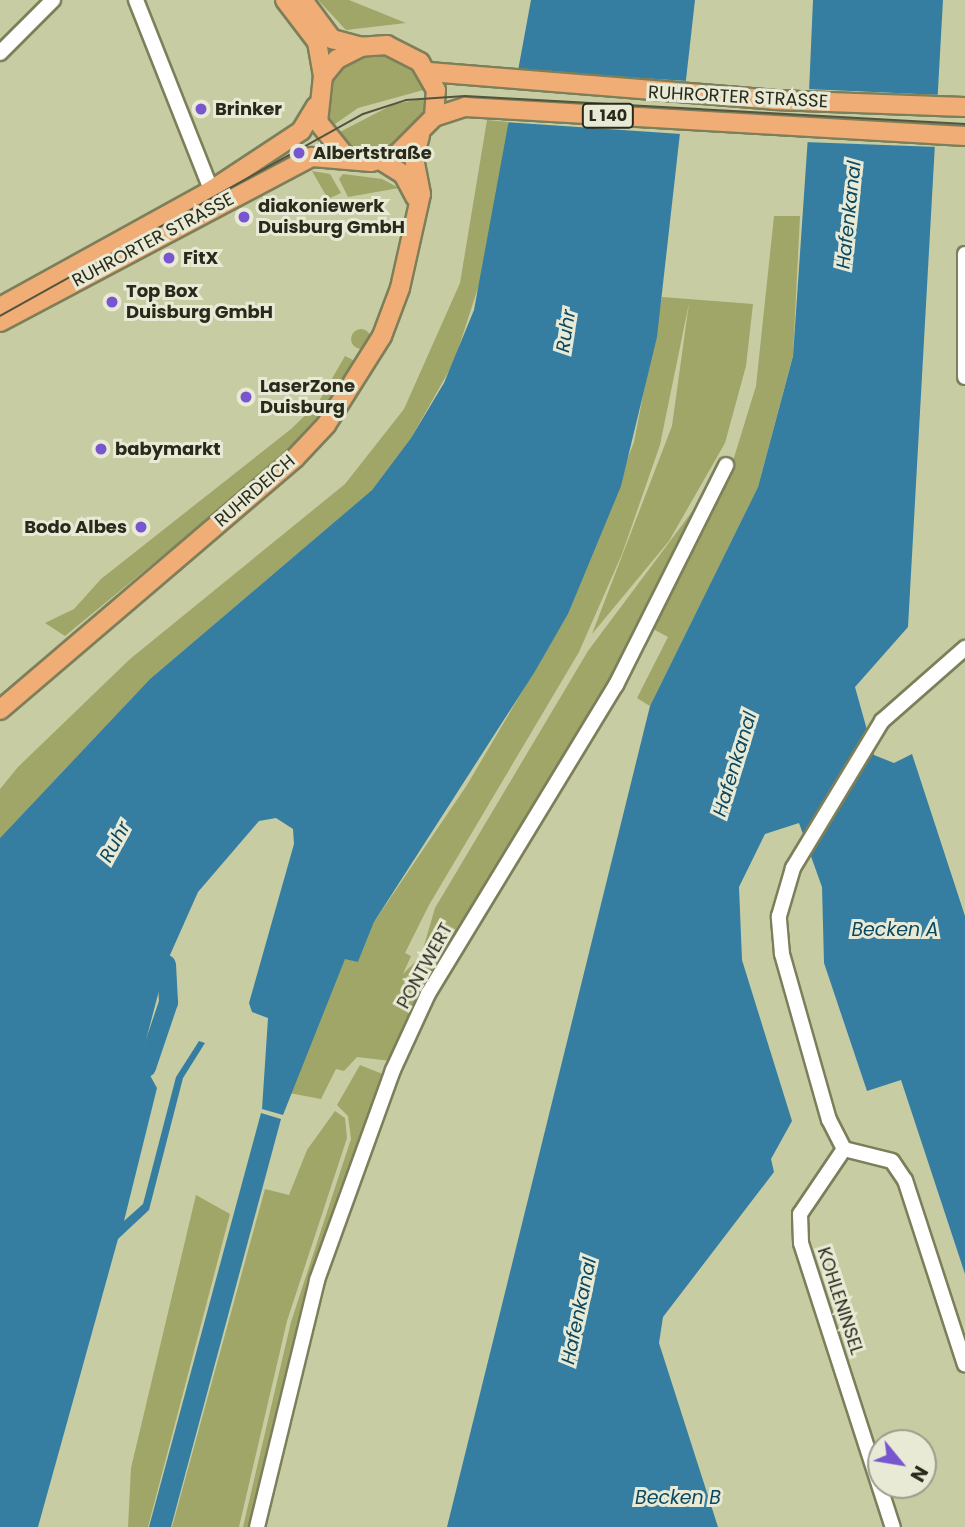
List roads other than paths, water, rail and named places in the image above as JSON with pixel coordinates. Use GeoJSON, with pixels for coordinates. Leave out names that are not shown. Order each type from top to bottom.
{"type":"FeatureCollection","features":[{"type":"Feature","properties":{"kind":"main road"},"geometry":{"type":"LineString","coordinates":[[285,0],[317,42],[323,76]]}},
{"type":"Feature","properties":{"kind":"main road","name":"RUHRORTER STRASSE"},"geometry":{"type":"LineString","coordinates":[[303,0],[332,39],[361,47],[387,45],[429,72],[466,79],[753,99],[965,107]]}},
{"type":"Feature","properties":{"kind":"main road"},"geometry":{"type":"LineString","coordinates":[[323,76],[337,59],[361,47]]}},
{"type":"Feature","properties":{"kind":"main road"},"geometry":{"type":"LineString","coordinates":[[418,207],[409,181],[382,161],[420,136],[434,117],[436,90],[429,72]]}},
{"type":"Feature","properties":{"kind":"main road","name":"RUHRORTER STRASSE"},"geometry":{"type":"LineString","coordinates":[[0,321],[214,198],[301,131],[316,106],[323,76]]}},
{"type":"Feature","properties":{"kind":"main road"},"geometry":{"type":"LineString","coordinates":[[316,106],[322,132],[347,158]]}},
{"type":"Feature","properties":{"kind":"main road","name":"RUHRORTER STRASSE"},"geometry":{"type":"LineString","coordinates":[[434,117],[465,107],[752,126],[965,136]]}},
{"type":"Feature","properties":{"kind":"main road","name":"RUHRDEICH"},"geometry":{"type":"LineString","coordinates":[[0,710],[284,468],[326,425],[382,336],[418,207],[414,158],[420,136]]}},
{"type":"Feature","properties":{"kind":"main road","name":"RUHRORTER STRASSE"},"geometry":{"type":"LineString","coordinates":[[0,307],[214,198],[312,156],[382,161]]}},
{"type":"Feature","properties":{"kind":"street"},"geometry":{"type":"LineString","coordinates":[[0,53],[5,37],[53,0]]}},
{"type":"Feature","properties":{"kind":"street"},"geometry":{"type":"LineString","coordinates":[[136,0],[214,198]]}},
{"type":"Feature","properties":{"kind":"street"},"geometry":{"type":"LineString","coordinates":[[965,254],[965,377]]}},
{"type":"Feature","properties":{"kind":"street","name":"PONTWERT"},"geometry":{"type":"LineString","coordinates":[[257,1527],[317,1280],[393,1070],[428,994],[616,685],[726,465]]}},
{"type":"Feature","properties":{"kind":"street"},"geometry":{"type":"LineString","coordinates":[[965,648],[882,721],[802,852],[779,916],[782,954],[830,1120],[844,1149],[892,1161],[905,1180],[965,1365]]}},
{"type":"Feature","properties":{"kind":"street","name":"KOHLENINSEL"},"geometry":{"type":"LineString","coordinates":[[844,1149],[800,1214],[801,1243],[893,1527]]}},
{"type":"Feature","properties":{"kind":"water","name":"Ruhr"},"geometry":{"type":"Polygon","coordinates":[[[531,0],[695,0],[657,337],[621,486],[568,614],[534,673],[374,922],[358,962],[345,959],[283,1115],[262,1109],[268,1018],[252,1012],[249,1003],[294,844],[293,829],[276,818],[259,821],[198,892],[166,964],[141,1059],[157,1088],[124,1221],[143,1204],[176,1077],[199,1041],[205,1043],[183,1078],[149,1210],[118,1239],[38,1527],[0,1527],[0,838],[150,679],[372,490],[411,438],[444,383],[474,310],[531,0]]]}},
{"type":"Feature","properties":{"kind":"water"},"geometry":{"type":"Polygon","coordinates":[[[813,0],[943,0],[908,627],[855,687],[874,755],[894,763],[912,754],[965,916],[965,1274],[901,1080],[867,1091],[824,963],[822,887],[799,823],[765,834],[739,887],[742,960],[792,1121],[771,1159],[774,1172],[663,1317],[659,1343],[718,1527],[447,1527],[650,706],[758,487],[793,356],[808,136],[825,137],[828,94],[809,92],[813,0]]]}},
{"type":"Feature","properties":{"kind":"water"},"geometry":{"type":"Polygon","coordinates":[[[261,1113],[281,1119],[171,1527],[149,1527],[261,1113]]]}},
{"type":"Feature","properties":{"kind":"waterway"},"geometry":{"type":"LineString","coordinates":[[146,1067],[168,1002],[166,964]]}},
{"type":"Feature","properties":{"kind":"tram line"},"geometry":{"type":"LineString","coordinates":[[0,316],[363,114],[406,100],[465,96],[965,124]]}},
{"type":"Feature","properties":{"kind":"place","name":"Brinker"},"geometry":{"type":"Point","coordinates":[201,109]}},
{"type":"Feature","properties":{"kind":"place","name":"Albertstraße"},"geometry":{"type":"Point","coordinates":[299,153]}},
{"type":"Feature","properties":{"kind":"place","name":"diakoniewerk Duisburg GmbH"},"geometry":{"type":"Point","coordinates":[244,217]}},
{"type":"Feature","properties":{"kind":"place","name":"FitX"},"geometry":{"type":"Point","coordinates":[169,258]}},
{"type":"Feature","properties":{"kind":"place","name":"Top Box Duisburg GmbH"},"geometry":{"type":"Point","coordinates":[112,302]}},
{"type":"Feature","properties":{"kind":"place","name":"LaserZone Duisburg"},"geometry":{"type":"Point","coordinates":[246,397]}},
{"type":"Feature","properties":{"kind":"place","name":"babymarkt"},"geometry":{"type":"Point","coordinates":[101,449]}},
{"type":"Feature","properties":{"kind":"place","name":"Bodo Albes"},"geometry":{"type":"Point","coordinates":[141,527]}},
{"type":"Feature","properties":{"kind":"water label","name":"Hafenkanal"},"geometry":{"type":"Point","coordinates":[849,215]}},
{"type":"Feature","properties":{"kind":"water label","name":"Hafenkanal"},"geometry":{"type":"Point","coordinates":[735,764]}},
{"type":"Feature","properties":{"kind":"water label","name":"Becken A"},"geometry":{"type":"Point","coordinates":[895,930]}},
{"type":"Feature","properties":{"kind":"water label","name":"Hafenkanal"},"geometry":{"type":"Point","coordinates":[579,1311]}},
{"type":"Feature","properties":{"kind":"water label","name":"Becken B"},"geometry":{"type":"Point","coordinates":[678,1498]}}]}
